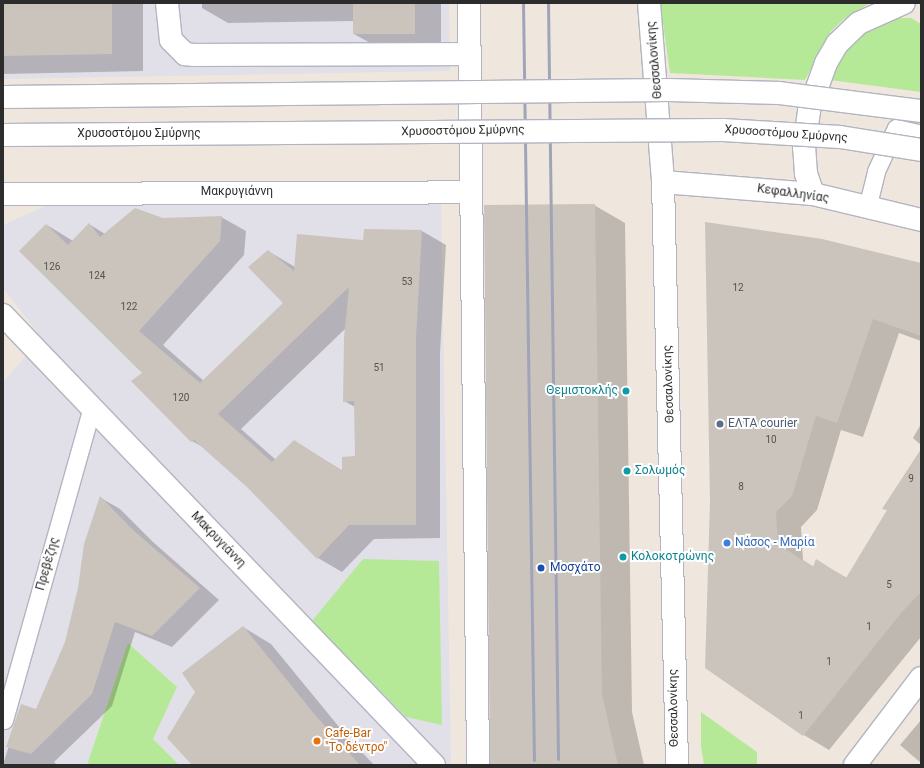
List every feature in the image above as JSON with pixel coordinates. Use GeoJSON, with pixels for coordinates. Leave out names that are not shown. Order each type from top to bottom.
{"type":"FeatureCollection","features":[{"type":"Feature","properties":{"kind":"street"},"geometry":{"type":"LineString","coordinates":[[167,3],[168,27],[171,40],[178,48],[194,55],[470,54]]}},
{"type":"Feature","properties":{"kind":"street"},"geometry":{"type":"LineString","coordinates":[[470,3],[478,765]]}},
{"type":"Feature","properties":{"kind":"street","name":"Θεσσαλονίκης"},"geometry":{"type":"LineString","coordinates":[[649,3],[663,182],[676,765]]}},
{"type":"Feature","properties":{"kind":"street"},"geometry":{"type":"LineString","coordinates":[[813,194],[806,174],[804,141],[809,110],[826,63],[837,44],[859,23],[904,3]]}},
{"type":"Feature","properties":{"kind":"street"},"geometry":{"type":"LineString","coordinates":[[912,3],[921,8]]}},
{"type":"Feature","properties":{"kind":"street"},"geometry":{"type":"LineString","coordinates":[[3,97],[668,90],[779,93],[844,99],[921,111]]}},
{"type":"Feature","properties":{"kind":"street","name":"Χρυσοστόμου Σμύρνης"},"geometry":{"type":"LineString","coordinates":[[3,135],[715,130],[840,137],[921,150]]}},
{"type":"Feature","properties":{"kind":"street","name":"Κεφαλληνίας"},"geometry":{"type":"LineString","coordinates":[[663,182],[813,194],[921,220]]}},
{"type":"Feature","properties":{"kind":"street","name":"Μακρυγιάννη"},"geometry":{"type":"LineString","coordinates":[[3,194],[471,192]]}},
{"type":"Feature","properties":{"kind":"street","name":"Μακρυγιάννη"},"geometry":{"type":"LineString","coordinates":[[3,315],[434,765]]}},
{"type":"Feature","properties":{"kind":"street"},"geometry":{"type":"LineString","coordinates":[[855,765],[921,678]]}},
{"type":"Feature","properties":{"kind":"lane"},"geometry":{"type":"LineString","coordinates":[[867,208],[876,171],[896,128],[921,134]]}},
{"type":"Feature","properties":{"kind":"lane","name":"Πρεβέζης"},"geometry":{"type":"LineString","coordinates":[[4,720],[92,407]]}},
{"type":"Feature","properties":{"kind":"shaded area"},"geometry":{"type":"Polygon","coordinates":[[[3,3],[449,3],[450,71],[3,79],[3,3]]]}},
{"type":"Feature","properties":{"kind":"shaded area"},"geometry":{"type":"Polygon","coordinates":[[[441,200],[451,765],[179,765],[153,739],[177,687],[128,643],[87,765],[3,765],[3,382],[42,338],[3,288],[3,225],[56,201],[441,200]]]}},
{"type":"Feature","properties":{"kind":"green space"},"geometry":{"type":"Polygon","coordinates":[[[660,3],[870,3],[844,19],[831,31],[805,80],[670,73],[660,3]]]}},
{"type":"Feature","properties":{"kind":"green space"},"geometry":{"type":"Polygon","coordinates":[[[898,18],[911,18],[921,24],[921,92],[830,80],[840,58],[863,32],[898,18]]]}},
{"type":"Feature","properties":{"kind":"green space"},"geometry":{"type":"Polygon","coordinates":[[[363,559],[439,561],[442,725],[406,717],[312,621],[363,559]]]}},
{"type":"Feature","properties":{"kind":"green space"},"geometry":{"type":"Polygon","coordinates":[[[128,643],[177,687],[153,739],[179,765],[87,765],[128,643]]]}},
{"type":"Feature","properties":{"kind":"green space"},"geometry":{"type":"Polygon","coordinates":[[[701,712],[757,752],[757,765],[704,765],[701,747],[701,712]]]}},
{"type":"Feature","properties":{"kind":"building"},"geometry":{"type":"Polygon","coordinates":[[[3,3],[112,3],[112,54],[3,56],[3,3]]]}},
{"type":"Feature","properties":{"kind":"building"},"geometry":{"type":"Polygon","coordinates":[[[353,3],[415,3],[415,34],[353,34],[353,3]]]}},
{"type":"Feature","properties":{"kind":"building","name":"Μοσχάτο"},"geometry":{"type":"Polygon","coordinates":[[[595,204],[602,694],[618,765],[490,765],[484,205],[595,204]]]}},
{"type":"Feature","properties":{"kind":"building"},"geometry":{"type":"Polygon","coordinates":[[[135,208],[163,218],[222,216],[220,241],[139,331],[200,383],[283,303],[248,267],[268,250],[294,271],[297,234],[363,240],[364,229],[422,230],[416,338],[416,525],[349,525],[317,559],[248,488],[194,440],[191,442],[131,381],[142,373],[19,251],[46,224],[68,245],[89,223],[100,237],[135,208]],[[349,287],[218,414],[272,462],[294,440],[342,471],[342,457],[355,456],[354,401],[343,402],[344,338],[349,287]]]}},
{"type":"Feature","properties":{"kind":"building"},"geometry":{"type":"Polygon","coordinates":[[[705,222],[822,239],[921,263],[921,336],[873,319],[837,423],[816,416],[792,496],[776,512],[778,544],[813,567],[816,559],[846,578],[887,510],[882,509],[921,449],[921,592],[901,613],[803,736],[705,668],[710,502],[705,222]]]}},
{"type":"Feature","properties":{"kind":"building"},"geometry":{"type":"Polygon","coordinates":[[[100,496],[133,530],[200,588],[152,636],[115,622],[92,694],[31,754],[6,747],[21,704],[36,709],[65,642],[78,588],[84,544],[100,496]]]}},
{"type":"Feature","properties":{"kind":"building"},"geometry":{"type":"Polygon","coordinates":[[[243,626],[316,716],[360,765],[192,765],[167,738],[195,692],[182,673],[243,626]]]}},
{"type":"Feature","properties":{"kind":"railway"},"geometry":{"type":"LineString","coordinates":[[523,3],[534,760]]}},
{"type":"Feature","properties":{"kind":"railway"},"geometry":{"type":"LineString","coordinates":[[548,3],[558,759]]}},
{"type":"Feature","properties":{"kind":"place","name":"Θεμιστοκλής"},"geometry":{"type":"Point","coordinates":[626,391]}},
{"type":"Feature","properties":{"kind":"place","name":"ΕΛΤΑ courier"},"geometry":{"type":"Point","coordinates":[720,424]}},
{"type":"Feature","properties":{"kind":"place","name":"Σολωμός"},"geometry":{"type":"Point","coordinates":[627,471]}},
{"type":"Feature","properties":{"kind":"place","name":"Νάσος - Μαρία"},"geometry":{"type":"Point","coordinates":[727,543]}},
{"type":"Feature","properties":{"kind":"place","name":"Κολοκοτρώνης"},"geometry":{"type":"Point","coordinates":[623,557]}},
{"type":"Feature","properties":{"kind":"place","name":"Μοσχάτο"},"geometry":{"type":"Point","coordinates":[541,568]}},
{"type":"Feature","properties":{"kind":"place","name":"Cafe-Bar \"Το δέντρο\""},"geometry":{"type":"Point","coordinates":[317,741]}}]}
